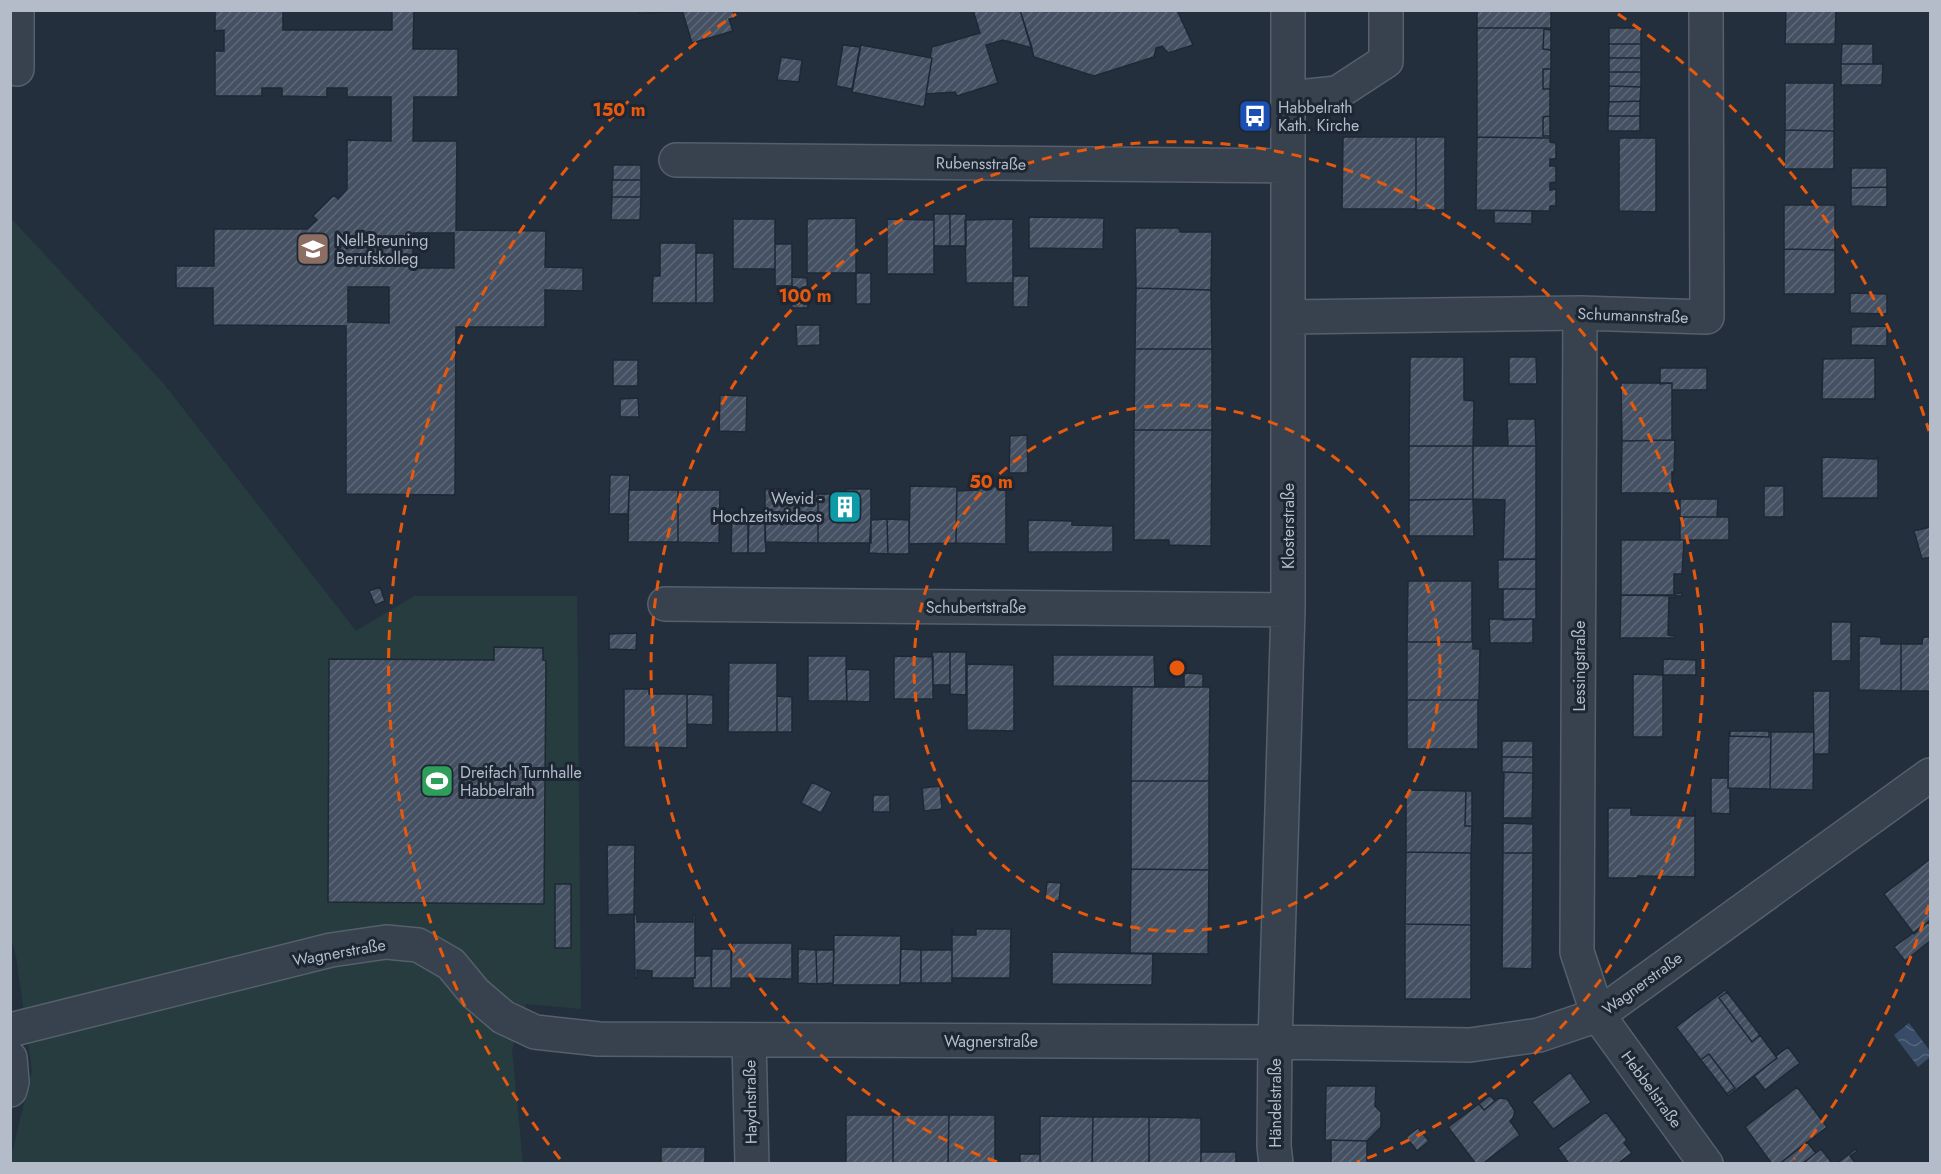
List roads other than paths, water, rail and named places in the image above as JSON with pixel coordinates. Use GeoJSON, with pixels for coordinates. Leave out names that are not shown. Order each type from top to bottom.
{"type":"FeatureCollection","features":[{"type":"Feature","properties":{"kind":"street"},"geometry":{"type":"LineString","coordinates":[[17,10],[17,69]]}},
{"type":"Feature","properties":{"kind":"street","name":"Klosterstraße"},"geometry":{"type":"LineString","coordinates":[[1275,1042],[1288,610],[1286,166],[1288,10]]}},
{"type":"Feature","properties":{"kind":"street"},"geometry":{"type":"LineString","coordinates":[[1288,98],[1337,93],[1386,61],[1386,10]]}},
{"type":"Feature","properties":{"kind":"street","name":"Schumannstraße"},"geometry":{"type":"LineString","coordinates":[[1288,317],[1581,313],[1707,317],[1706,10]]}},
{"type":"Feature","properties":{"kind":"street","name":"Rubensstraße"},"geometry":{"type":"LineString","coordinates":[[676,160],[1286,166]]}},
{"type":"Feature","properties":{"kind":"street","name":"Lessingstraße"},"geometry":{"type":"LineString","coordinates":[[1581,313],[1577,952],[1598,1015]]}},
{"type":"Feature","properties":{"kind":"street","name":"Schubertstraße"},"geometry":{"type":"LineString","coordinates":[[665,604],[1288,610]]}},
{"type":"Feature","properties":{"kind":"street","name":"Wagnerstraße"},"geometry":{"type":"LineString","coordinates":[[10,1030],[331,950],[386,942],[418,945],[451,964],[475,993],[503,1017],[535,1032],[599,1039],[1470,1045],[1539,1035],[1598,1015],[1930,777]]}},
{"type":"Feature","properties":{"kind":"street","name":"Hebbelstraße"},"geometry":{"type":"LineString","coordinates":[[1598,1015],[1706,1164]]}},
{"type":"Feature","properties":{"kind":"street","name":"Haydnstraße"},"geometry":{"type":"LineString","coordinates":[[749,1040],[752,1164]]}},
{"type":"Feature","properties":{"kind":"street","name":"Händelstraße"},"geometry":{"type":"LineString","coordinates":[[1275,1042],[1274,1146],[1276,1164]]}},
{"type":"Feature","properties":{"kind":"street"},"geometry":{"type":"LineString","coordinates":[[10,1058],[12,1082],[10,1090]]}},
{"type":"Feature","properties":{"kind":"water"},"geometry":{"type":"Polygon","coordinates":[[[1909,1023],[1930,1051],[1930,1057],[1918,1067],[1894,1035],[1909,1023]]]}},
{"type":"Feature","properties":{"kind":"place","name":"Habbelrath Kath. Kirche"},"geometry":{"type":"Point","coordinates":[1255,116]}},
{"type":"Feature","properties":{"kind":"place","name":"Nell-Breuning Berufskolleg"},"geometry":{"type":"Point","coordinates":[313,249]}},
{"type":"Feature","properties":{"kind":"place","name":"Wevid - Hochzeitsvideos"},"geometry":{"type":"Point","coordinates":[845,507]}},
{"type":"Feature","properties":{"kind":"place","name":"Dreifach Turnhalle Habbelrath"},"geometry":{"type":"Point","coordinates":[437,781]}}]}
